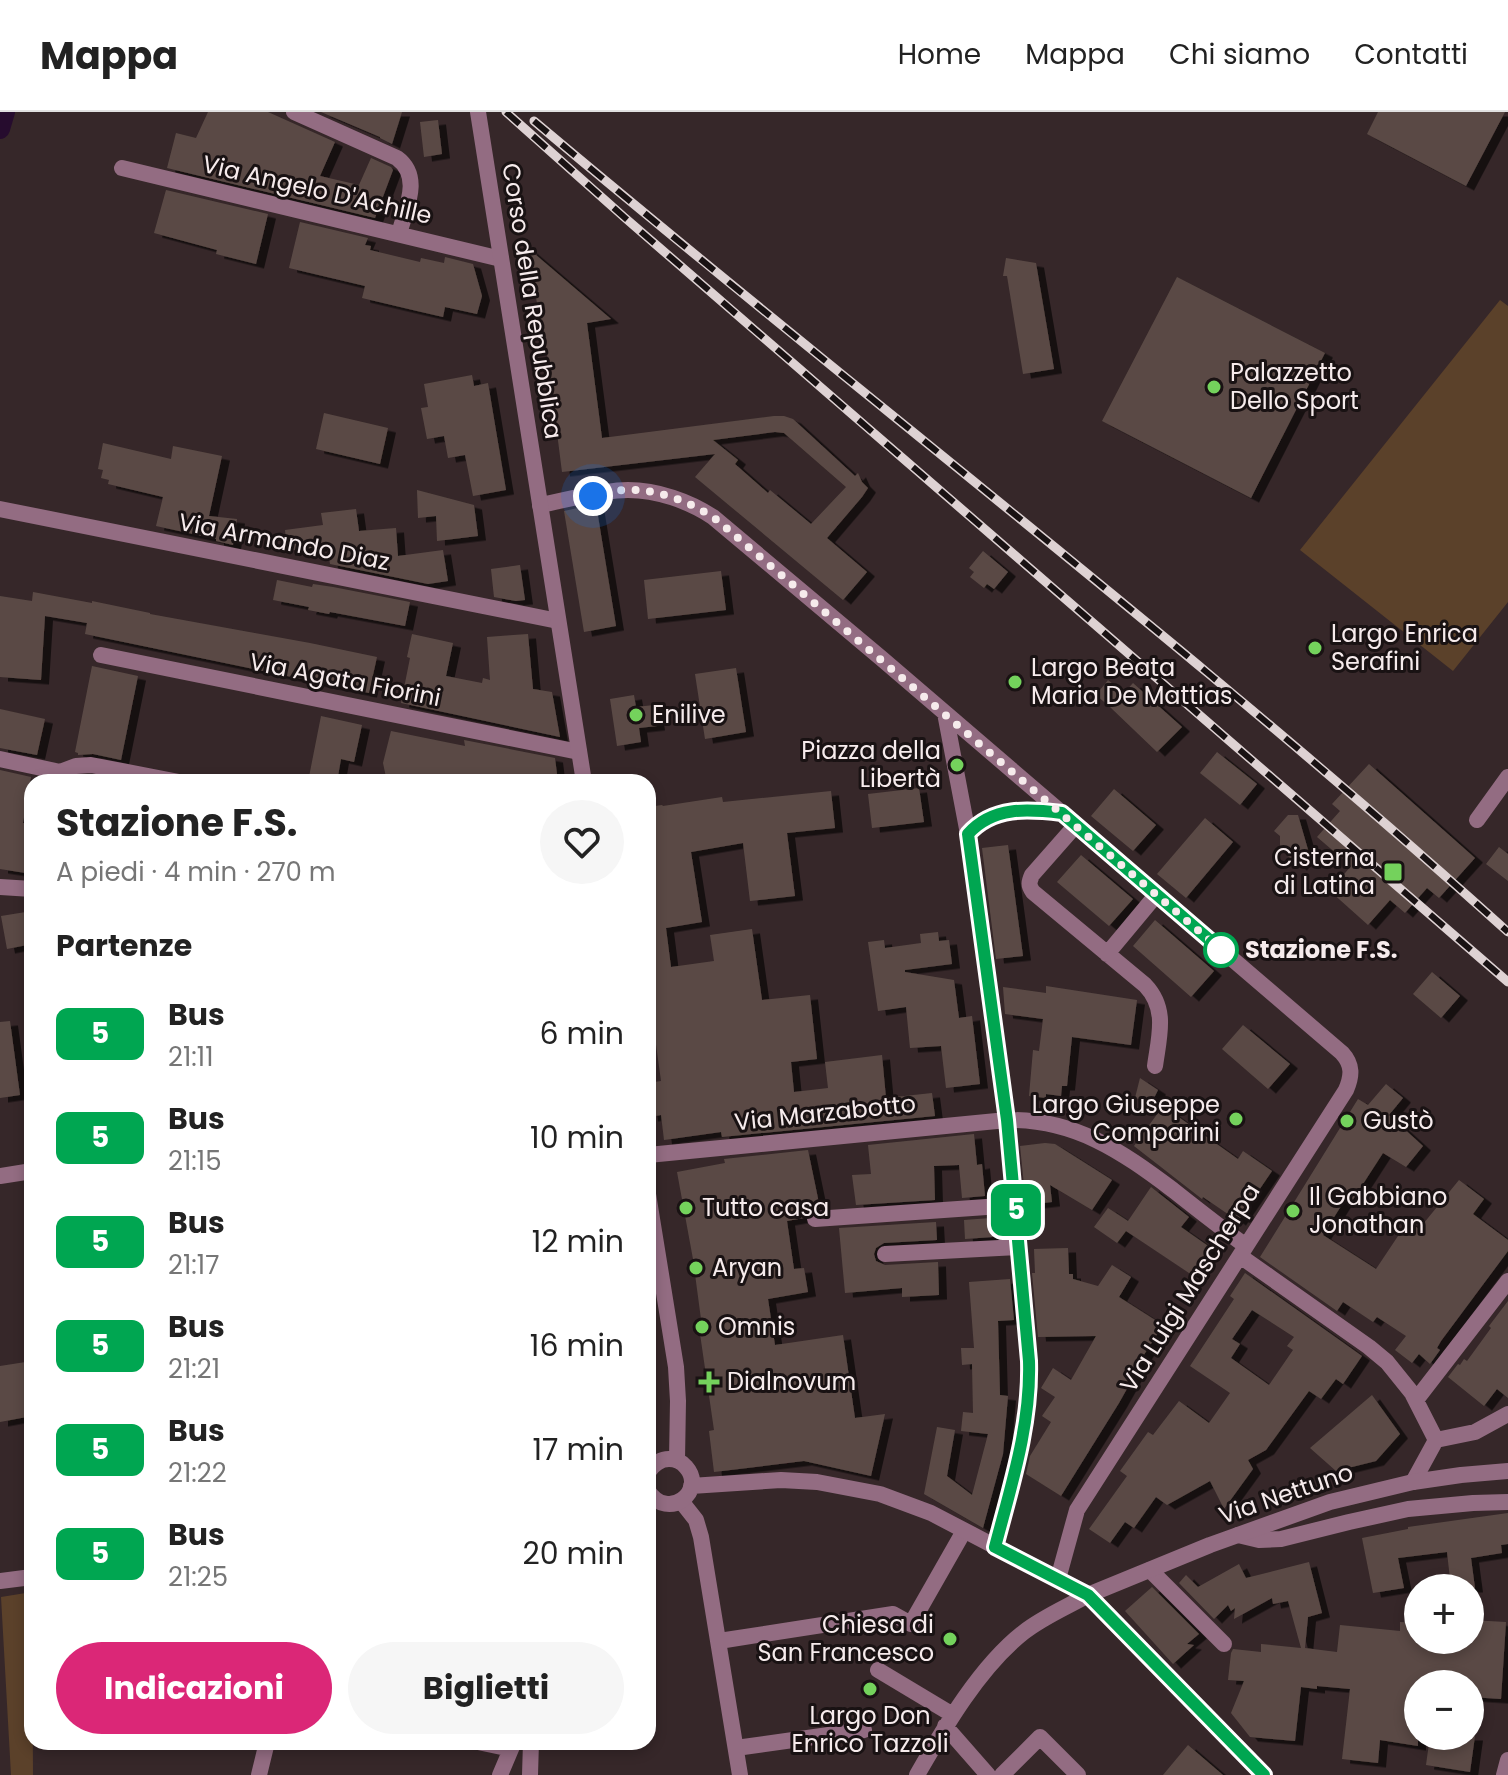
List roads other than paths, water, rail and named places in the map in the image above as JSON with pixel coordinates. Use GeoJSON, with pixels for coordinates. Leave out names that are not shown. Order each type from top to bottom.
{"type":"FeatureCollection","features":[{"type":"Feature","properties":{"kind":"street"},"geometry":{"type":"LineString","coordinates":[[294,112],[397,158],[406,165],[411,187],[399,234]]}},
{"type":"Feature","properties":{"kind":"street","name":"Corso della Repubblica"},"geometry":{"type":"LineString","coordinates":[[478,112],[583,774]]}},
{"type":"Feature","properties":{"kind":"street","name":"Via Angelo D'Achille"},"geometry":{"type":"LineString","coordinates":[[122,168],[501,259]]}},
{"type":"Feature","properties":{"kind":"street"},"geometry":{"type":"LineString","coordinates":[[540,505],[633,490],[669,497],[698,508],[718,521],[1157,894],[1107,954]]}},
{"type":"Feature","properties":{"kind":"street","name":"Via Armando Diaz"},"geometry":{"type":"LineString","coordinates":[[0,509],[558,621]]}},
{"type":"Feature","properties":{"kind":"street","name":"Via Agata Fiorini"},"geometry":{"type":"LineString","coordinates":[[101,655],[579,752]]}},
{"type":"Feature","properties":{"kind":"street"},"geometry":{"type":"LineString","coordinates":[[945,713],[968,834],[1007,1120],[1028,1347],[1026,1422],[995,1547]]}},
{"type":"Feature","properties":{"kind":"street"},"geometry":{"type":"LineString","coordinates":[[0,759],[49,774]]}},
{"type":"Feature","properties":{"kind":"street"},"geometry":{"type":"LineString","coordinates":[[64,774],[76,766],[91,765],[138,774]]}},
{"type":"Feature","properties":{"kind":"street"},"geometry":{"type":"LineString","coordinates":[[1477,820],[1508,777]]}},
{"type":"Feature","properties":{"kind":"street"},"geometry":{"type":"LineString","coordinates":[[968,834],[983,821],[1000,813],[1029,810],[1062,813]]}},
{"type":"Feature","properties":{"kind":"street"},"geometry":{"type":"LineString","coordinates":[[1076,825],[1032,875],[1029,884],[1033,892],[1145,985],[1157,1001],[1161,1022],[1155,1066]]}},
{"type":"Feature","properties":{"kind":"street"},"geometry":{"type":"LineString","coordinates":[[0,887],[24,888]]}},
{"type":"Feature","properties":{"kind":"street","name":"Via Luigi Mascherpa"},"geometry":{"type":"LineString","coordinates":[[1058,1579],[1077,1510],[1344,1093],[1351,1072],[1349,1062],[1342,1053],[1157,894]]}},
{"type":"Feature","properties":{"kind":"street","name":"Via Marzabotto"},"geometry":{"type":"LineString","coordinates":[[656,1154],[1007,1120],[1035,1121],[1084,1134],[1133,1161],[1243,1251],[1378,1354],[1402,1378],[1436,1440]]}},
{"type":"Feature","properties":{"kind":"street"},"geometry":{"type":"LineString","coordinates":[[0,1176],[24,1172]]}},
{"type":"Feature","properties":{"kind":"street"},"geometry":{"type":"LineString","coordinates":[[815,1219],[1015,1205]]}},
{"type":"Feature","properties":{"kind":"street"},"geometry":{"type":"LineString","coordinates":[[885,1254],[1019,1247]]}},
{"type":"Feature","properties":{"kind":"street"},"geometry":{"type":"LineString","coordinates":[[656,1261],[676,1367],[677,1460]]}},
{"type":"Feature","properties":{"kind":"street"},"geometry":{"type":"LineString","coordinates":[[1416,1400],[1508,1281]]}},
{"type":"Feature","properties":{"kind":"street"},"geometry":{"type":"LineString","coordinates":[[1413,1482],[1436,1440],[1475,1432],[1508,1414]]}},
{"type":"Feature","properties":{"kind":"street"},"geometry":{"type":"LineString","coordinates":[[656,1464],[663,1459],[682,1463],[690,1473],[691,1486],[681,1501],[667,1504],[656,1500]]}},
{"type":"Feature","properties":{"kind":"street","name":"Via Nettuno"},"geometry":{"type":"LineString","coordinates":[[917,1775],[949,1720],[982,1676],[1018,1637],[1045,1618],[1088,1595],[1330,1502],[1413,1482],[1508,1471]]}},
{"type":"Feature","properties":{"kind":"street"},"geometry":{"type":"LineString","coordinates":[[691,1486],[781,1480],[840,1485],[872,1491],[907,1503],[964,1531],[1088,1595],[1264,1775]]}},
{"type":"Feature","properties":{"kind":"street"},"geometry":{"type":"LineString","coordinates":[[681,1501],[699,1528],[740,1775]]}},
{"type":"Feature","properties":{"kind":"street"},"geometry":{"type":"LineString","coordinates":[[1238,1535],[1259,1540],[1281,1539],[1408,1509],[1508,1502]]}},
{"type":"Feature","properties":{"kind":"street"},"geometry":{"type":"LineString","coordinates":[[719,1641],[893,1614],[911,1624],[964,1531]]}},
{"type":"Feature","properties":{"kind":"street"},"geometry":{"type":"LineString","coordinates":[[1150,1570],[1224,1644]]}},
{"type":"Feature","properties":{"kind":"street"},"geometry":{"type":"LineString","coordinates":[[0,1581],[24,1578]]}},
{"type":"Feature","properties":{"kind":"street"},"geometry":{"type":"LineString","coordinates":[[878,1670],[949,1720],[988,1775]]}},
{"type":"Feature","properties":{"kind":"street"},"geometry":{"type":"LineString","coordinates":[[736,1748],[864,1730]]}},
{"type":"Feature","properties":{"kind":"street"},"geometry":{"type":"LineString","coordinates":[[1002,1775],[1040,1737],[1078,1775]]}},
{"type":"Feature","properties":{"kind":"street"},"geometry":{"type":"LineString","coordinates":[[259,1775],[265,1750]]}},
{"type":"Feature","properties":{"kind":"street"},"geometry":{"type":"LineString","coordinates":[[500,1775],[511,1750]]}},
{"type":"Feature","properties":{"kind":"street"},"geometry":{"type":"LineString","coordinates":[[530,1775],[531,1750]]}},
{"type":"Feature","properties":{"kind":"street"},"geometry":{"type":"LineString","coordinates":[[1504,1775],[1508,1760]]}},
{"type":"Feature","properties":{"kind":"waterway"},"geometry":{"type":"LineString","coordinates":[[0,129],[5,112]]}},
{"type":"Feature","properties":{"kind":"railway"},"geometry":{"type":"LineString","coordinates":[[506,112],[1508,982]]}},
{"type":"Feature","properties":{"kind":"railway"},"geometry":{"type":"LineString","coordinates":[[534,121],[1269,724],[1508,932]]}},
{"type":"Feature","properties":{"kind":"place","name":"Palazzetto Dello Sport"},"geometry":{"type":"Point","coordinates":[1214,387]}},
{"type":"Feature","properties":{"kind":"place","name":"Largo Enrica Serafini"},"geometry":{"type":"Point","coordinates":[1315,648]}},
{"type":"Feature","properties":{"kind":"place","name":"Largo Beata Maria De Mattias"},"geometry":{"type":"Point","coordinates":[1015,682]}},
{"type":"Feature","properties":{"kind":"place","name":"Enilive"},"geometry":{"type":"Point","coordinates":[636,715]}},
{"type":"Feature","properties":{"kind":"place","name":"Piazza della Libertà"},"geometry":{"type":"Point","coordinates":[957,765]}},
{"type":"Feature","properties":{"kind":"place","name":"Cisterna di Latina"},"geometry":{"type":"Point","coordinates":[1393,872]}},
{"type":"Feature","properties":{"kind":"place","name":"Stazione F.S."},"geometry":{"type":"Point","coordinates":[1221,950]}},
{"type":"Feature","properties":{"kind":"place","name":"Largo Giuseppe Comparini"},"geometry":{"type":"Point","coordinates":[1236,1119]}},
{"type":"Feature","properties":{"kind":"place","name":"Gustò"},"geometry":{"type":"Point","coordinates":[1347,1121]}},
{"type":"Feature","properties":{"kind":"place","name":"Tutto casa"},"geometry":{"type":"Point","coordinates":[686,1208]}},
{"type":"Feature","properties":{"kind":"place","name":"Il Gabbiano Jonathan"},"geometry":{"type":"Point","coordinates":[1293,1211]}},
{"type":"Feature","properties":{"kind":"place","name":"Aryan"},"geometry":{"type":"Point","coordinates":[696,1268]}},
{"type":"Feature","properties":{"kind":"place","name":"Omnis"},"geometry":{"type":"Point","coordinates":[702,1327]}},
{"type":"Feature","properties":{"kind":"place","name":"Dialnovum"},"geometry":{"type":"Point","coordinates":[709,1382]}},
{"type":"Feature","properties":{"kind":"place","name":"Chiesa di San Francesco"},"geometry":{"type":"Point","coordinates":[950,1639]}},
{"type":"Feature","properties":{"kind":"place","name":"Largo Don Enrico Tazzoli"},"geometry":{"type":"Point","coordinates":[870,1689]}}]}
